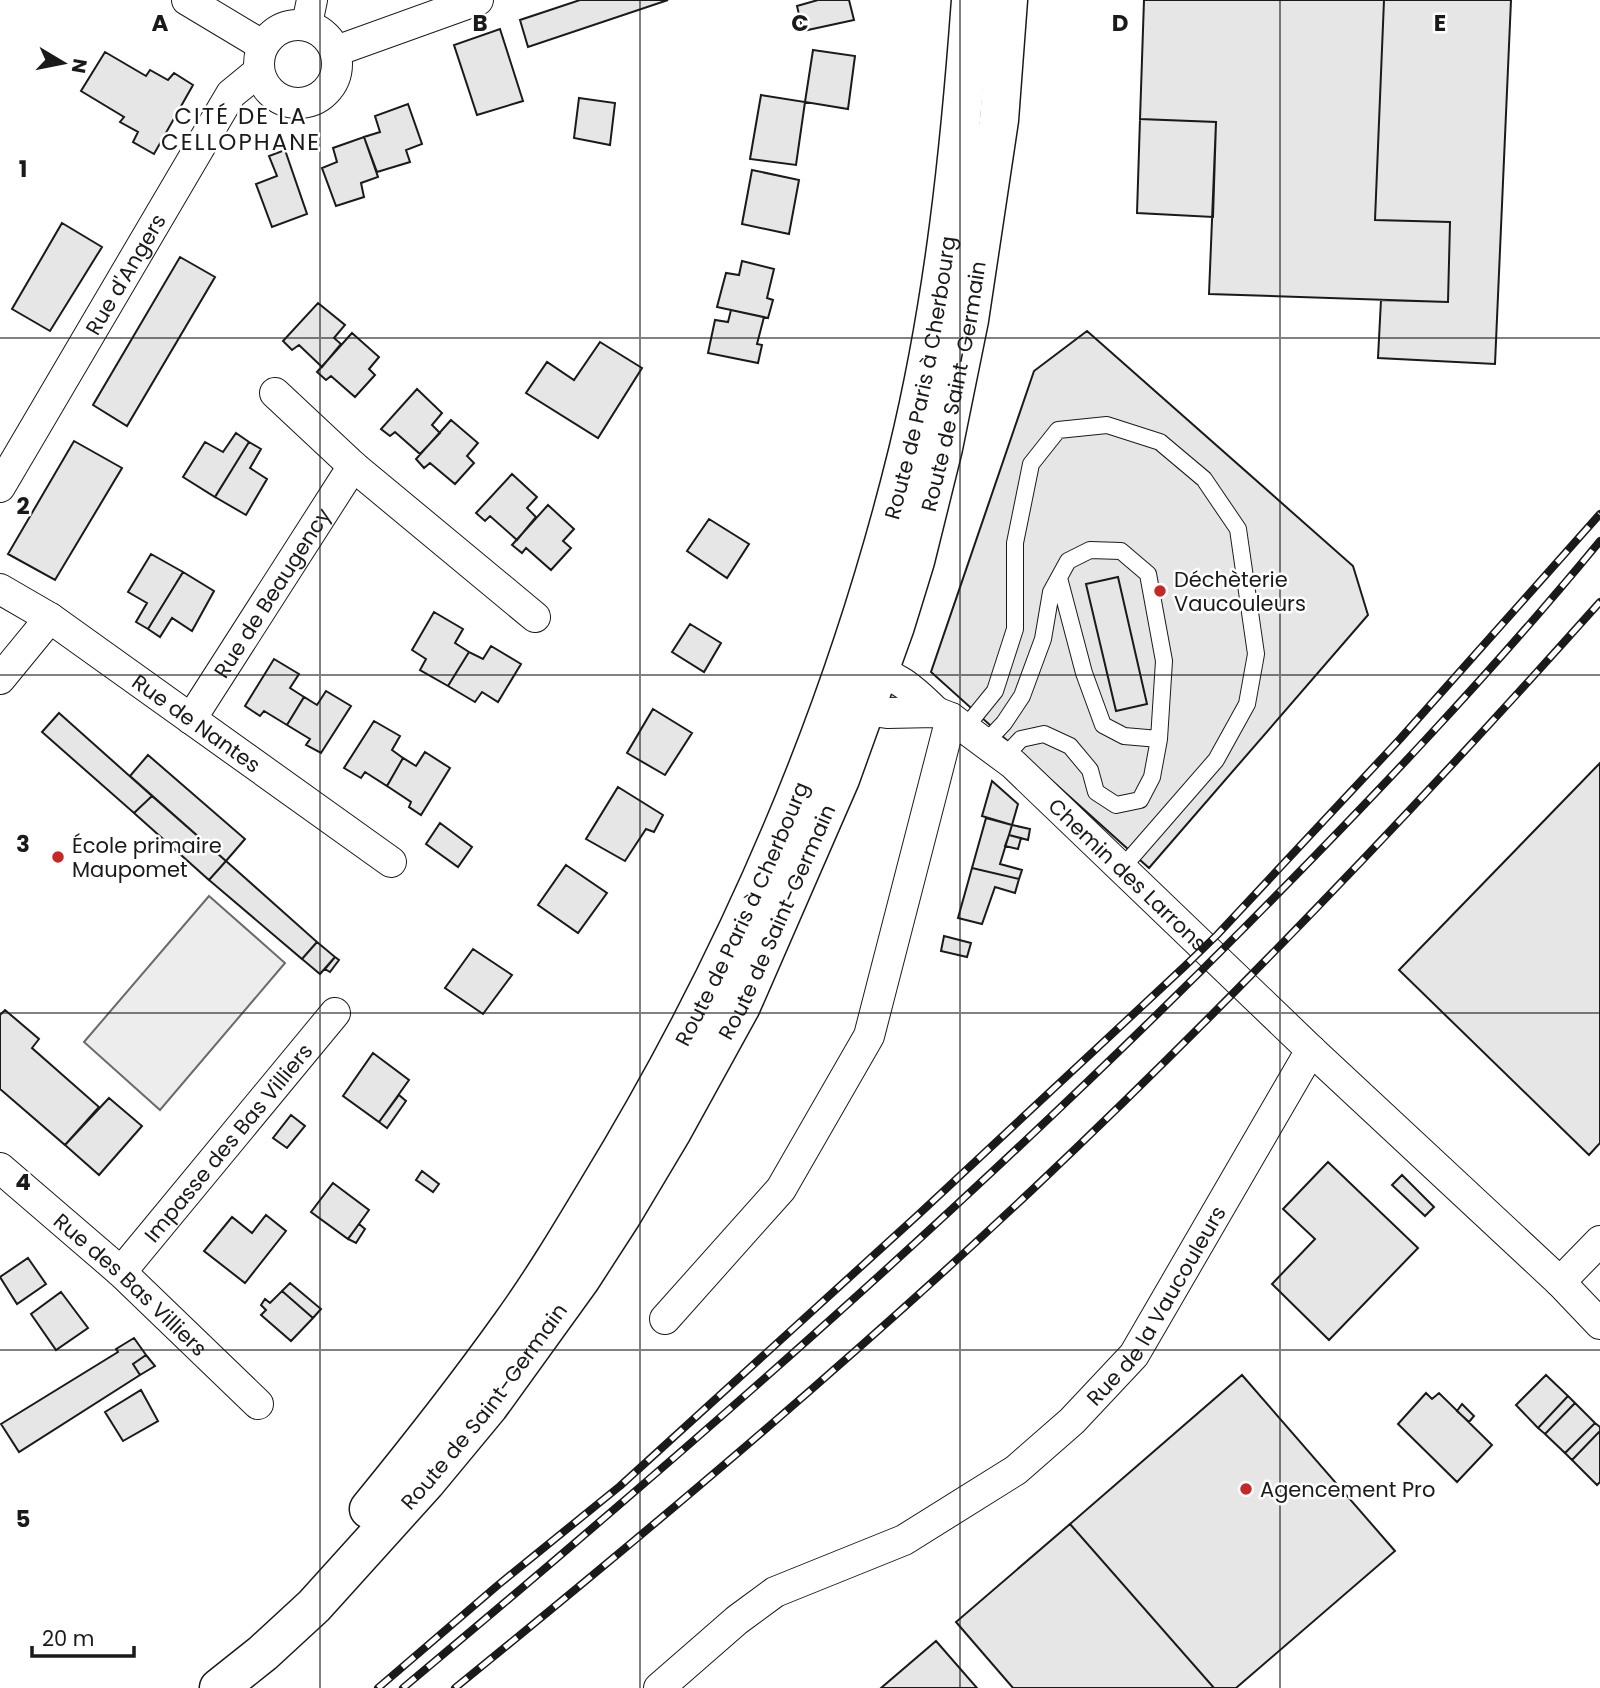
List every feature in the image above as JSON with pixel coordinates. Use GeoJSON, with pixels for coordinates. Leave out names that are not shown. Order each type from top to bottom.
{"type":"FeatureCollection","features":[{"type":"Feature","properties":{"kind":"main road","name":"Route de Paris à Cherbourg"},"geometry":{"type":"LineString","coordinates":[[863,665],[942,277],[957,173],[971,0]]}},
{"type":"Feature","properties":{"kind":"main road","name":"Route de Saint-Germain"},"geometry":{"type":"LineString","coordinates":[[219,1688],[263,1653],[314,1606],[426,1482],[497,1395],[580,1280],[671,1133],[741,1006],[826,815],[849,704],[863,665],[915,561],[943,448],[966,333],[999,120],[1008,0]]}},
{"type":"Feature","properties":{"kind":"main road","name":"Route de Paris à Cherbourg"},"geometry":{"type":"LineString","coordinates":[[204,1688],[370,1508],[445,1415],[556,1258],[665,1076],[723,963],[775,846],[849,704]]}},
{"type":"Feature","properties":{"kind":"street"},"geometry":{"type":"LineString","coordinates":[[187,0],[261,58]]}},
{"type":"Feature","properties":{"kind":"street"},"geometry":{"type":"LineString","coordinates":[[336,51],[478,0]]}},
{"type":"Feature","properties":{"kind":"street"},"geometry":{"type":"LineString","coordinates":[[309,12],[336,51],[338,67],[333,82],[323,95],[308,102],[292,103],[277,97],[265,86],[261,58],[273,32],[309,12]]}},
{"type":"Feature","properties":{"kind":"street","name":"Rue d'Angers"},"geometry":{"type":"LineString","coordinates":[[0,487],[231,94],[261,58]]}},
{"type":"Feature","properties":{"kind":"street"},"geometry":{"type":"LineString","coordinates":[[275,393],[353,466],[534,617]]}},
{"type":"Feature","properties":{"kind":"street","name":"Rue de Beaugency"},"geometry":{"type":"LineString","coordinates":[[191,719],[353,466]]}},
{"type":"Feature","properties":{"kind":"street","name":"Rue de Nantes"},"geometry":{"type":"LineString","coordinates":[[0,589],[50,618],[391,862]]}},
{"type":"Feature","properties":{"kind":"street"},"geometry":{"type":"LineString","coordinates":[[0,678],[50,618]]}},
{"type":"Feature","properties":{"kind":"street","name":"Chemin des Larrons"},"geometry":{"type":"LineString","coordinates":[[863,665],[905,683],[968,732],[1122,868],[1311,1050]]}},
{"type":"Feature","properties":{"kind":"street"},"geometry":{"type":"LineString","coordinates":[[665,1319],[781,1189],[869,1036],[968,732],[849,704]]}},
{"type":"Feature","properties":{"kind":"street","name":"Impasse des Bas Villiers"},"geometry":{"type":"LineString","coordinates":[[121,1272],[335,1013]]}},
{"type":"Feature","properties":{"kind":"street"},"geometry":{"type":"LineString","coordinates":[[1311,1050],[1560,1282],[1600,1324]]}},
{"type":"Feature","properties":{"kind":"street","name":"Rue de la Vaucouleurs"},"geometry":{"type":"LineString","coordinates":[[659,1688],[737,1620],[775,1592],[915,1534],[1016,1470],[1072,1421],[1134,1355],[1311,1050]]}},
{"type":"Feature","properties":{"kind":"street","name":"Rue des Bas Villiers"},"geometry":{"type":"LineString","coordinates":[[0,1168],[121,1272],[258,1404]]}},
{"type":"Feature","properties":{"kind":"street"},"geometry":{"type":"LineString","coordinates":[[1560,1282],[1600,1241]]}},
{"type":"Feature","properties":{"kind":"lane"},"geometry":{"type":"LineString","coordinates":[[968,732],[995,691],[1015,629],[1016,543],[1031,464],[1058,430],[1107,425],[1160,442],[1204,479],[1238,529],[1256,654],[1247,704],[1216,760],[1122,868]]}},
{"type":"Feature","properties":{"kind":"lane"},"geometry":{"type":"LineString","coordinates":[[1090,550],[1122,551],[1149,574],[1164,661],[1152,777],[1140,800],[1116,804],[1096,792],[1090,770],[1070,746],[1044,734],[1021,738],[968,732],[1004,723],[1022,696],[1043,639],[1051,592],[1068,561],[1090,550]]}},
{"type":"Feature","properties":{"kind":"lane"},"geometry":{"type":"LineString","coordinates":[[1059,578],[1084,673],[1104,725],[1125,736],[1158,739]]}},
{"type":"Feature","properties":{"kind":"shaded area"},"geometry":{"type":"Polygon","coordinates":[[[209,896],[285,963],[160,1110],[84,1042],[209,896]]]}},
{"type":"Feature","properties":{"kind":"building"},"geometry":{"type":"Polygon","coordinates":[[[580,0],[668,0],[528,47],[520,20],[580,0]]]}},
{"type":"Feature","properties":{"kind":"building"},"geometry":{"type":"Polygon","coordinates":[[[818,0],[849,0],[854,20],[803,31],[797,6],[818,0]]]}},
{"type":"Feature","properties":{"kind":"building"},"geometry":{"type":"Polygon","coordinates":[[[1144,0],[1384,0],[1375,220],[1450,222],[1448,302],[1209,294],[1216,122],[1140,119],[1144,0]]]}},
{"type":"Feature","properties":{"kind":"building"},"geometry":{"type":"Polygon","coordinates":[[[1384,0],[1511,0],[1495,364],[1378,358],[1381,300],[1448,302],[1450,222],[1375,220],[1384,0]]]}},
{"type":"Feature","properties":{"kind":"building"},"geometry":{"type":"Polygon","coordinates":[[[500,29],[523,101],[477,115],[454,45],[500,29]]]}},
{"type":"Feature","properties":{"kind":"building"},"geometry":{"type":"Polygon","coordinates":[[[813,50],[855,56],[848,109],[805,102],[813,50]]]}},
{"type":"Feature","properties":{"kind":"building"},"geometry":{"type":"Polygon","coordinates":[[[105,52],[146,76],[150,70],[168,80],[174,73],[193,85],[154,154],[133,142],[138,132],[120,122],[124,117],[81,91],[105,52]]]}},
{"type":"Feature","properties":{"kind":"building"},"geometry":{"type":"Polygon","coordinates":[[[761,95],[805,102],[796,165],[750,159],[761,95]]]}},
{"type":"Feature","properties":{"kind":"building"},"geometry":{"type":"Polygon","coordinates":[[[579,98],[615,103],[610,145],[574,138],[579,98]]]}},
{"type":"Feature","properties":{"kind":"building"},"geometry":{"type":"Polygon","coordinates":[[[408,104],[422,144],[406,150],[410,162],[377,172],[364,137],[380,132],[375,116],[408,104]]]}},
{"type":"Feature","properties":{"kind":"building"},"geometry":{"type":"Polygon","coordinates":[[[1140,119],[1216,122],[1213,217],[1137,213],[1140,119]]]}},
{"type":"Feature","properties":{"kind":"building"},"geometry":{"type":"Polygon","coordinates":[[[364,137],[378,177],[361,183],[364,197],[336,206],[322,168],[337,162],[333,148],[364,137]]]}},
{"type":"Feature","properties":{"kind":"building"},"geometry":{"type":"Polygon","coordinates":[[[285,150],[307,214],[272,227],[256,184],[277,176],[269,156],[285,150]]]}},
{"type":"Feature","properties":{"kind":"building"},"geometry":{"type":"Polygon","coordinates":[[[752,170],[799,180],[789,234],[742,224],[752,170]]]}},
{"type":"Feature","properties":{"kind":"building"},"geometry":{"type":"Polygon","coordinates":[[[62,223],[102,247],[50,331],[12,309],[62,223]]]}},
{"type":"Feature","properties":{"kind":"building"},"geometry":{"type":"Polygon","coordinates":[[[180,257],[215,277],[127,426],[93,405],[180,257]]]}},
{"type":"Feature","properties":{"kind":"building"},"geometry":{"type":"Polygon","coordinates":[[[742,261],[774,269],[767,298],[773,300],[768,318],[717,307],[726,273],[739,275],[742,261]]]}},
{"type":"Feature","properties":{"kind":"building"},"geometry":{"type":"Polygon","coordinates":[[[318,303],[345,325],[334,338],[341,344],[322,367],[299,345],[292,350],[283,341],[318,303]]]}},
{"type":"Feature","properties":{"kind":"building"},"geometry":{"type":"Polygon","coordinates":[[[731,310],[764,317],[757,344],[762,345],[758,363],[708,353],[715,320],[728,322],[731,310]]]}},
{"type":"Feature","properties":{"kind":"building","name":"Déchèterie Vaucouleurs"},"geometry":{"type":"Polygon","coordinates":[[[1087,331],[1353,566],[1368,615],[1149,868],[931,672],[1034,371],[1087,331]]]}},
{"type":"Feature","properties":{"kind":"building"},"geometry":{"type":"Polygon","coordinates":[[[352,333],[379,357],[369,369],[375,375],[355,397],[331,376],[326,380],[317,372],[352,333]]]}},
{"type":"Feature","properties":{"kind":"building"},"geometry":{"type":"Polygon","coordinates":[[[600,342],[642,368],[598,438],[526,393],[547,362],[574,380],[600,342]]]}},
{"type":"Feature","properties":{"kind":"building"},"geometry":{"type":"Polygon","coordinates":[[[417,389],[442,413],[432,425],[440,433],[420,454],[395,432],[390,436],[381,429],[417,389]]]}},
{"type":"Feature","properties":{"kind":"building"},"geometry":{"type":"Polygon","coordinates":[[[451,420],[478,443],[467,456],[474,463],[455,484],[430,463],[424,468],[416,459],[451,420]]]}},
{"type":"Feature","properties":{"kind":"building"},"geometry":{"type":"Polygon","coordinates":[[[236,433],[249,442],[215,497],[183,477],[205,442],[223,452],[236,433]]]}},
{"type":"Feature","properties":{"kind":"building"},"geometry":{"type":"Polygon","coordinates":[[[74,441],[122,468],[55,580],[8,554],[74,441]]]}},
{"type":"Feature","properties":{"kind":"building"},"geometry":{"type":"Polygon","coordinates":[[[249,442],[261,449],[250,468],[267,479],[246,515],[215,497],[249,442]]]}},
{"type":"Feature","properties":{"kind":"building"},"geometry":{"type":"Polygon","coordinates":[[[512,474],[537,497],[527,508],[536,517],[517,540],[490,516],[485,521],[476,513],[512,474]]]}},
{"type":"Feature","properties":{"kind":"building"},"geometry":{"type":"Polygon","coordinates":[[[548,505],[574,529],[563,541],[571,548],[551,570],[526,548],[522,553],[512,545],[548,505]]]}},
{"type":"Feature","properties":{"kind":"building"},"geometry":{"type":"Polygon","coordinates":[[[709,519],[749,544],[727,578],[687,551],[709,519]]]}},
{"type":"Feature","properties":{"kind":"building"},"geometry":{"type":"Polygon","coordinates":[[[151,554],[183,572],[148,629],[136,622],[147,603],[128,592],[151,554]]]}},
{"type":"Feature","properties":{"kind":"building"},"geometry":{"type":"Polygon","coordinates":[[[183,572],[214,591],[192,631],[172,618],[160,637],[148,629],[183,572]]]}},
{"type":"Feature","properties":{"kind":"building"},"geometry":{"type":"Polygon","coordinates":[[[1118,577],[1147,704],[1116,711],[1086,584],[1118,577]]]}},
{"type":"Feature","properties":{"kind":"building"},"geometry":{"type":"Polygon","coordinates":[[[434,612],[463,629],[455,643],[469,652],[448,686],[420,670],[426,659],[412,650],[434,612]]]}},
{"type":"Feature","properties":{"kind":"building"},"geometry":{"type":"Polygon","coordinates":[[[690,624],[721,643],[704,672],[672,652],[690,624]]]}},
{"type":"Feature","properties":{"kind":"building"},"geometry":{"type":"Polygon","coordinates":[[[491,646],[521,664],[498,702],[482,692],[475,702],[448,686],[469,652],[483,659],[491,646]]]}},
{"type":"Feature","properties":{"kind":"building"},"geometry":{"type":"Polygon","coordinates":[[[274,659],[299,674],[290,688],[304,697],[287,725],[264,711],[260,716],[245,706],[274,659]]]}},
{"type":"Feature","properties":{"kind":"building"},"geometry":{"type":"Polygon","coordinates":[[[326,691],[351,706],[321,753],[306,745],[310,739],[287,725],[304,697],[317,705],[326,691]]]}},
{"type":"Feature","properties":{"kind":"building"},"geometry":{"type":"Polygon","coordinates":[[[653,709],[692,733],[665,775],[627,753],[653,709]]]}},
{"type":"Feature","properties":{"kind":"building"},"geometry":{"type":"Polygon","coordinates":[[[59,713],[152,796],[134,813],[42,732],[59,713]]]}},
{"type":"Feature","properties":{"kind":"building"},"geometry":{"type":"Polygon","coordinates":[[[374,721],[400,736],[392,750],[403,758],[387,786],[365,772],[361,778],[344,768],[374,721]]]}},
{"type":"Feature","properties":{"kind":"building"},"geometry":{"type":"Polygon","coordinates":[[[425,752],[450,768],[421,815],[409,807],[411,802],[387,786],[403,758],[416,766],[425,752]]]}},
{"type":"Feature","properties":{"kind":"building"},"geometry":{"type":"Polygon","coordinates":[[[148,755],[245,839],[226,861],[130,776],[148,755]]]}},
{"type":"Feature","properties":{"kind":"building"},"geometry":{"type":"Polygon","coordinates":[[[1600,763],[1600,1143],[1589,1155],[1399,970],[1600,763]]]}},
{"type":"Feature","properties":{"kind":"building"},"geometry":{"type":"Polygon","coordinates":[[[992,781],[1018,804],[1012,825],[982,816],[992,781]]]}},
{"type":"Feature","properties":{"kind":"building"},"geometry":{"type":"Polygon","coordinates":[[[618,787],[663,815],[654,832],[646,829],[625,861],[586,839],[618,787]]]}},
{"type":"Feature","properties":{"kind":"building"},"geometry":{"type":"Polygon","coordinates":[[[152,796],[226,861],[209,880],[134,813],[152,796]]]}},
{"type":"Feature","properties":{"kind":"building"},"geometry":{"type":"Polygon","coordinates":[[[986,818],[1012,825],[1000,864],[1022,870],[1019,879],[972,868],[986,818]]]}},
{"type":"Feature","properties":{"kind":"building"},"geometry":{"type":"Polygon","coordinates":[[[440,823],[472,847],[458,867],[426,844],[440,823]]]}},
{"type":"Feature","properties":{"kind":"building"},"geometry":{"type":"Polygon","coordinates":[[[1012,825],[1030,829],[1028,840],[1009,835],[1012,825]]]}},
{"type":"Feature","properties":{"kind":"building"},"geometry":{"type":"Polygon","coordinates":[[[1009,835],[1021,838],[1018,849],[1005,846],[1009,835]]]}},
{"type":"Feature","properties":{"kind":"building"},"geometry":{"type":"Polygon","coordinates":[[[226,861],[317,942],[302,959],[209,880],[226,861]]]}},
{"type":"Feature","properties":{"kind":"building"},"geometry":{"type":"Polygon","coordinates":[[[566,865],[607,893],[578,933],[538,905],[566,865]]]}},
{"type":"Feature","properties":{"kind":"building"},"geometry":{"type":"Polygon","coordinates":[[[972,868],[1019,879],[1015,893],[995,887],[982,924],[958,918],[972,868]]]}},
{"type":"Feature","properties":{"kind":"building"},"geometry":{"type":"Polygon","coordinates":[[[944,936],[971,943],[967,957],[941,951],[944,936]]]}},
{"type":"Feature","properties":{"kind":"building"},"geometry":{"type":"Polygon","coordinates":[[[317,942],[335,957],[320,974],[302,959],[317,942]]]}},
{"type":"Feature","properties":{"kind":"building"},"geometry":{"type":"Polygon","coordinates":[[[473,949],[512,975],[483,1014],[445,988],[473,949]]]}},
{"type":"Feature","properties":{"kind":"building"},"geometry":{"type":"Polygon","coordinates":[[[335,957],[339,960],[330,972],[325,969],[335,957]]]}},
{"type":"Feature","properties":{"kind":"building"},"geometry":{"type":"Polygon","coordinates":[[[5,1010],[39,1039],[32,1048],[99,1107],[65,1145],[0,1089],[0,1015],[5,1010]]]}},
{"type":"Feature","properties":{"kind":"building"},"geometry":{"type":"Polygon","coordinates":[[[373,1053],[409,1080],[379,1122],[343,1096],[373,1053]]]}},
{"type":"Feature","properties":{"kind":"building"},"geometry":{"type":"Polygon","coordinates":[[[399,1095],[406,1101],[387,1128],[379,1122],[399,1095]]]}},
{"type":"Feature","properties":{"kind":"building"},"geometry":{"type":"Polygon","coordinates":[[[109,1098],[142,1126],[99,1175],[65,1145],[109,1098]]]}},
{"type":"Feature","properties":{"kind":"building"},"geometry":{"type":"Polygon","coordinates":[[[291,1115],[305,1126],[287,1148],[273,1138],[291,1115]]]}},
{"type":"Feature","properties":{"kind":"building"},"geometry":{"type":"Polygon","coordinates":[[[1328,1162],[1418,1248],[1329,1340],[1272,1284],[1315,1239],[1283,1209],[1328,1162]]]}},
{"type":"Feature","properties":{"kind":"building"},"geometry":{"type":"Polygon","coordinates":[[[422,1171],[439,1184],[433,1192],[416,1180],[422,1171]]]}},
{"type":"Feature","properties":{"kind":"building"},"geometry":{"type":"Polygon","coordinates":[[[1402,1175],[1434,1207],[1425,1216],[1392,1185],[1402,1175]]]}},
{"type":"Feature","properties":{"kind":"building"},"geometry":{"type":"Polygon","coordinates":[[[333,1183],[369,1210],[348,1239],[311,1212],[333,1183]]]}},
{"type":"Feature","properties":{"kind":"building"},"geometry":{"type":"Polygon","coordinates":[[[266,1215],[286,1231],[245,1283],[204,1251],[232,1217],[252,1233],[266,1215]]]}},
{"type":"Feature","properties":{"kind":"building"},"geometry":{"type":"Polygon","coordinates":[[[359,1224],[365,1229],[356,1243],[348,1239],[359,1224]]]}},
{"type":"Feature","properties":{"kind":"building"},"geometry":{"type":"Polygon","coordinates":[[[28,1258],[46,1284],[17,1304],[0,1277],[28,1258]]]}},
{"type":"Feature","properties":{"kind":"building"},"geometry":{"type":"Polygon","coordinates":[[[290,1283],[321,1309],[313,1318],[282,1291],[290,1283]]]}},
{"type":"Feature","properties":{"kind":"building"},"geometry":{"type":"Polygon","coordinates":[[[282,1291],[313,1318],[291,1341],[261,1315],[266,1310],[261,1305],[265,1299],[270,1303],[282,1291]]]}},
{"type":"Feature","properties":{"kind":"building"},"geometry":{"type":"Polygon","coordinates":[[[61,1292],[88,1328],[56,1350],[31,1314],[61,1292]]]}},
{"type":"Feature","properties":{"kind":"building"},"geometry":{"type":"Polygon","coordinates":[[[134,1338],[146,1355],[133,1364],[140,1375],[19,1452],[1,1424],[118,1352],[116,1349],[134,1338]]]}},
{"type":"Feature","properties":{"kind":"building"},"geometry":{"type":"Polygon","coordinates":[[[146,1355],[155,1366],[140,1375],[133,1364],[146,1355]]]}},
{"type":"Feature","properties":{"kind":"building"},"geometry":{"type":"Polygon","coordinates":[[[1242,1375],[1395,1551],[1236,1688],[1214,1688],[1070,1524],[1242,1375]]]}},
{"type":"Feature","properties":{"kind":"building"},"geometry":{"type":"Polygon","coordinates":[[[1546,1375],[1568,1396],[1538,1428],[1516,1405],[1546,1375]]]}},
{"type":"Feature","properties":{"kind":"building"},"geometry":{"type":"Polygon","coordinates":[[[141,1390],[158,1421],[123,1441],[105,1412],[141,1390]]]}},
{"type":"Feature","properties":{"kind":"building"},"geometry":{"type":"Polygon","coordinates":[[[1426,1393],[1432,1399],[1439,1393],[1492,1445],[1457,1482],[1398,1424],[1426,1393]]]}},
{"type":"Feature","properties":{"kind":"building"},"geometry":{"type":"Polygon","coordinates":[[[1568,1396],[1575,1403],[1545,1434],[1538,1428],[1568,1396]]]}},
{"type":"Feature","properties":{"kind":"building"},"geometry":{"type":"Polygon","coordinates":[[[1575,1403],[1595,1423],[1565,1453],[1545,1434],[1575,1403]]]}},
{"type":"Feature","properties":{"kind":"building"},"geometry":{"type":"Polygon","coordinates":[[[1462,1404],[1474,1416],[1469,1422],[1457,1411],[1462,1404]]]}},
{"type":"Feature","properties":{"kind":"building"},"geometry":{"type":"Polygon","coordinates":[[[1595,1423],[1600,1427],[1600,1431],[1572,1460],[1565,1453],[1595,1423]]]}},
{"type":"Feature","properties":{"kind":"building"},"geometry":{"type":"Polygon","coordinates":[[[1600,1431],[1600,1482],[1597,1485],[1572,1460],[1600,1431]]]}},
{"type":"Feature","properties":{"kind":"building"},"geometry":{"type":"Polygon","coordinates":[[[1070,1524],[1214,1688],[1013,1688],[956,1622],[1070,1524]]]}},
{"type":"Feature","properties":{"kind":"building"},"geometry":{"type":"Polygon","coordinates":[[[936,1641],[977,1688],[881,1688],[936,1641]]]}},
{"type":"Feature","properties":{"kind":"railway"},"geometry":{"type":"LineString","coordinates":[[378,1688],[498,1585],[620,1486],[919,1214],[1185,966],[1400,739],[1600,514]]}},
{"type":"Feature","properties":{"kind":"railway"},"geometry":{"type":"LineString","coordinates":[[403,1688],[619,1505],[833,1318],[1041,1126],[1244,928],[1382,786],[1515,641],[1600,541]]}},
{"type":"Feature","properties":{"kind":"railway"},"geometry":{"type":"LineString","coordinates":[[455,1688],[748,1444],[891,1319],[1032,1190],[1251,976],[1462,754],[1600,602]]}},
{"type":"Feature","properties":{"kind":"place","name":"Déchèterie Vaucouleurs"},"geometry":{"type":"Point","coordinates":[1160,591]}},
{"type":"Feature","properties":{"kind":"place","name":"École primaire Maupomet"},"geometry":{"type":"Point","coordinates":[58,857]}},
{"type":"Feature","properties":{"kind":"place","name":"Agencement Pro"},"geometry":{"type":"Point","coordinates":[1246,1489]}},
{"type":"Feature","properties":{"kind":"district","name":"CITÉ DE LA CELLOPHANE"},"geometry":{"type":"Point","coordinates":[241,129]}}]}
